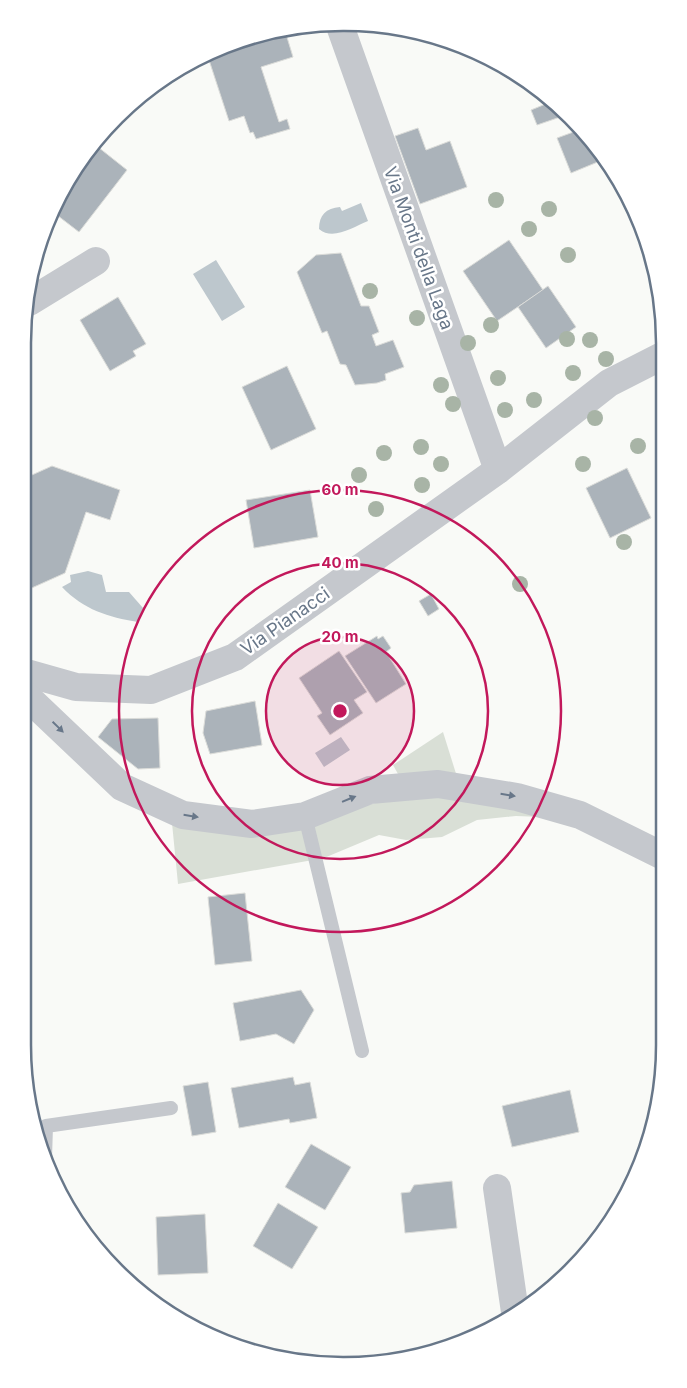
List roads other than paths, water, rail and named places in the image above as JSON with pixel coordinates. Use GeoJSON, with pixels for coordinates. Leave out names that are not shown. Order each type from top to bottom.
{"type":"FeatureCollection","features":[{"type":"Feature","properties":{"kind":"street","name":"Via Monti della Laga"},"geometry":{"type":"LineString","coordinates":[[342,31],[498,470]]}},
{"type":"Feature","properties":{"kind":"street"},"geometry":{"type":"LineString","coordinates":[[35,299],[96,261]]}},
{"type":"Feature","properties":{"kind":"street","name":"Via Pianacci"},"geometry":{"type":"LineString","coordinates":[[31,674],[76,687],[151,690],[235,657],[498,470],[609,383],[656,359]]}},
{"type":"Feature","properties":{"kind":"street"},"geometry":{"type":"LineString","coordinates":[[31,701],[122,787],[183,815],[252,824],[305,816],[370,790],[438,784],[517,797],[580,815],[656,853]]}},
{"type":"Feature","properties":{"kind":"street"},"geometry":{"type":"LineString","coordinates":[[497,1188],[513,1306]]}},
{"type":"Feature","properties":{"kind":"lane"},"geometry":{"type":"LineString","coordinates":[[305,816],[362,1051]]}},
{"type":"Feature","properties":{"kind":"lane"},"geometry":{"type":"LineString","coordinates":[[46,1137],[46,1126],[171,1108]]}}]}
